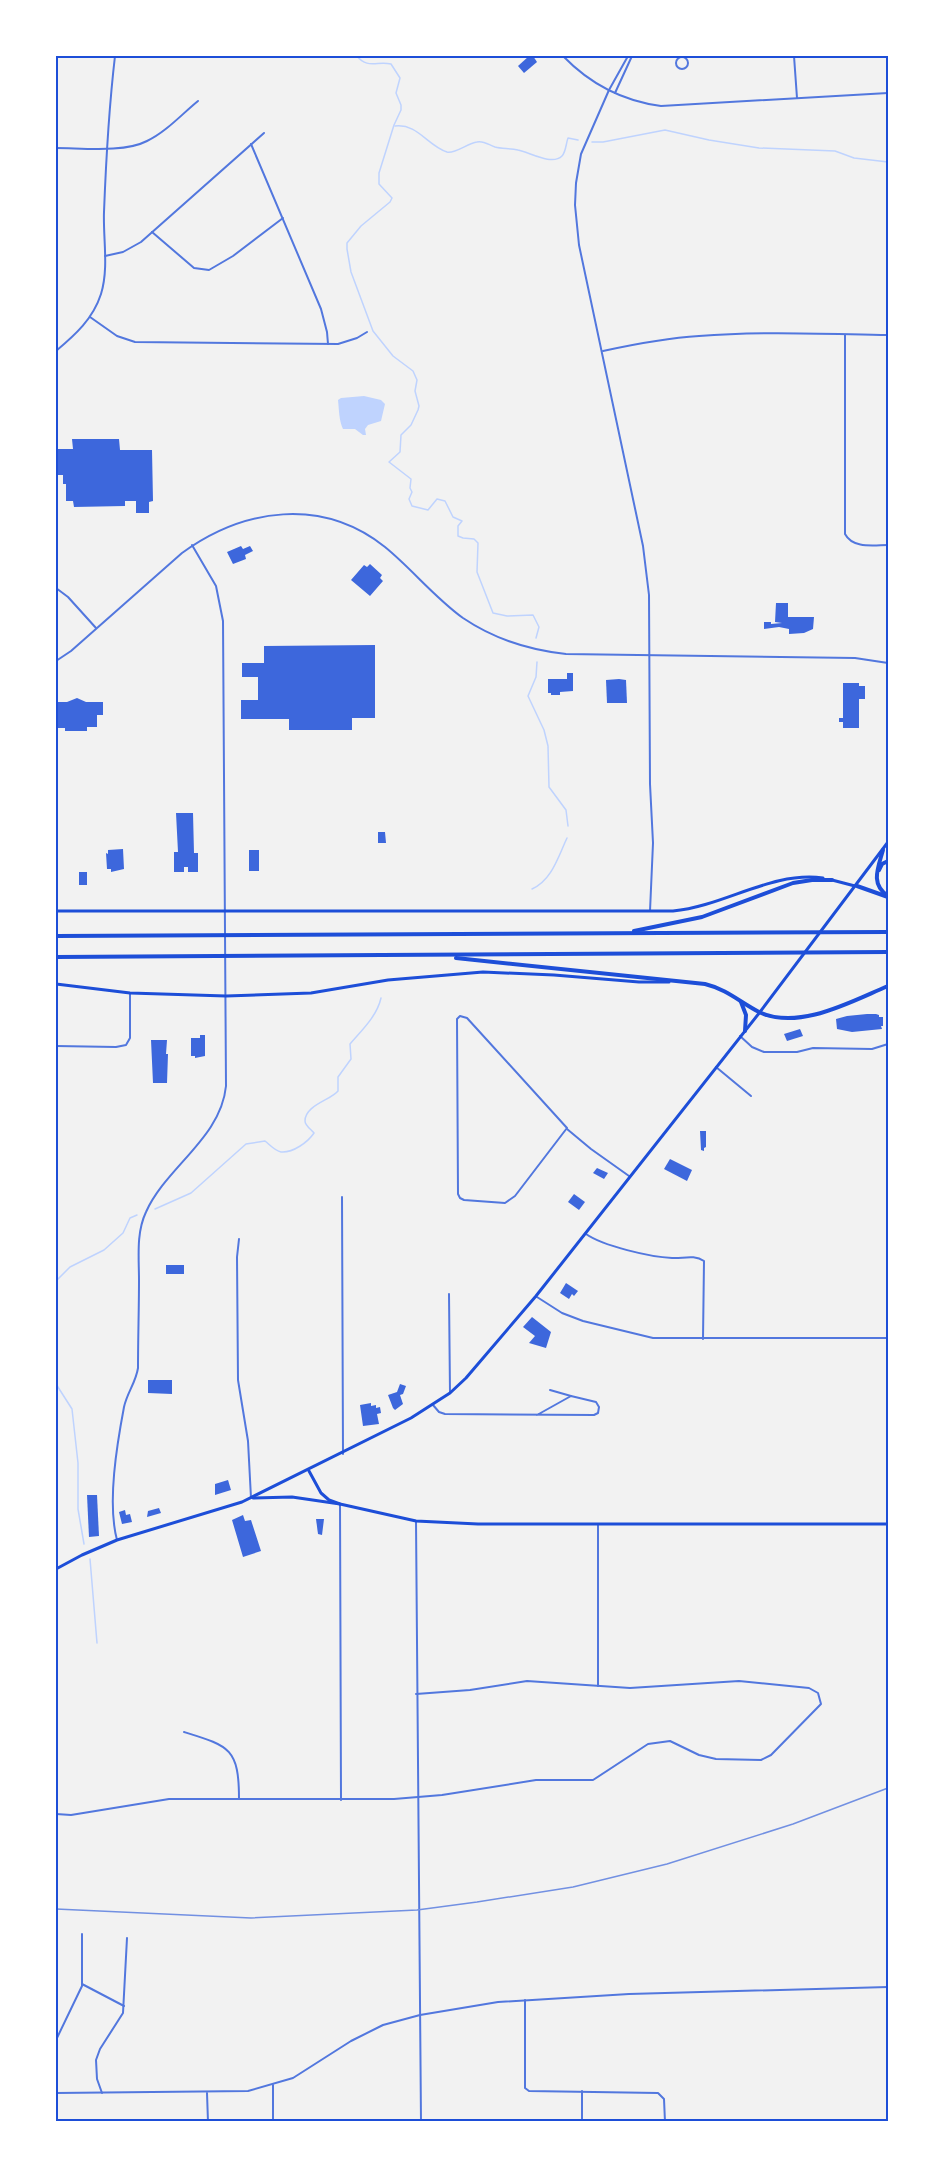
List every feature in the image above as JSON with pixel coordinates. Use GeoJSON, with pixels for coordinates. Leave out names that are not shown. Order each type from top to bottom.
{"type":"FeatureCollection","features":[{"type":"Feature","properties":{"kind":"highway"},"geometry":{"type":"LineString","coordinates":[[883,850],[876,876],[878,886],[888,897]]}},
{"type":"Feature","properties":{"kind":"highway"},"geometry":{"type":"LineString","coordinates":[[876,876],[880,867],[888,861]]}},
{"type":"Feature","properties":{"kind":"highway"},"geometry":{"type":"LineString","coordinates":[[624,933],[702,917],[792,883],[832,880]]}},
{"type":"Feature","properties":{"kind":"highway"},"geometry":{"type":"LineString","coordinates":[[857,886],[888,897]]}},
{"type":"Feature","properties":{"kind":"highway"},"geometry":{"type":"LineString","coordinates":[[56,936],[888,932]]}},
{"type":"Feature","properties":{"kind":"highway"},"geometry":{"type":"LineString","coordinates":[[56,957],[888,952]]}},
{"type":"Feature","properties":{"kind":"highway"},"geometry":{"type":"LineString","coordinates":[[437,956],[714,987],[760,1012],[780,1017],[804,1016],[845,1004],[888,986]]}},
{"type":"Feature","properties":{"kind":"highway"},"geometry":{"type":"LineString","coordinates":[[738,999],[745,1009],[745,1031]]}},
{"type":"Feature","properties":{"kind":"main road"},"geometry":{"type":"LineString","coordinates":[[56,1569],[117,1540],[251,1498],[342,1454],[433,1405],[450,1393],[466,1378],[536,1296],[836,915],[888,842]]}},
{"type":"Feature","properties":{"kind":"main road"},"geometry":{"type":"LineString","coordinates":[[56,910],[673,911],[707,906],[783,879],[810,877],[857,886]]}},
{"type":"Feature","properties":{"kind":"main road"},"geometry":{"type":"LineString","coordinates":[[56,984],[130,993],[226,996],[311,993],[388,980],[483,972],[639,982],[679,982]]}},
{"type":"Feature","properties":{"kind":"main road"},"geometry":{"type":"LineString","coordinates":[[309,1470],[321,1493],[328,1500],[340,1504]]}},
{"type":"Feature","properties":{"kind":"main road"},"geometry":{"type":"LineString","coordinates":[[251,1498],[292,1497],[340,1504],[416,1521],[478,1524],[888,1524]]}},
{"type":"Feature","properties":{"kind":"street"},"geometry":{"type":"LineString","coordinates":[[56,351],[78,332],[90,317],[101,293],[105,256],[104,213],[115,56]]}},
{"type":"Feature","properties":{"kind":"street"},"geometry":{"type":"LineString","coordinates":[[563,56],[583,74],[609,90],[642,103],[677,106],[888,93]]}},
{"type":"Feature","properties":{"kind":"street"},"geometry":{"type":"LineString","coordinates":[[630,56],[609,90],[581,154],[575,196],[579,245],[644,554],[649,595],[650,784],[653,843],[650,911]]}},
{"type":"Feature","properties":{"kind":"street"},"geometry":{"type":"LineString","coordinates":[[615,93],[630,56]]}},
{"type":"Feature","properties":{"kind":"street"},"geometry":{"type":"LineString","coordinates":[[681,56],[686,58],[688,63],[683,69],[678,68],[676,64],[677,59],[681,56]]}},
{"type":"Feature","properties":{"kind":"street"},"geometry":{"type":"LineString","coordinates":[[794,56],[797,98]]}},
{"type":"Feature","properties":{"kind":"street"},"geometry":{"type":"LineString","coordinates":[[56,148],[108,148],[137,145],[148,141],[198,101]]}},
{"type":"Feature","properties":{"kind":"street"},"geometry":{"type":"LineString","coordinates":[[105,256],[132,248],[264,133]]}},
{"type":"Feature","properties":{"kind":"street"},"geometry":{"type":"LineString","coordinates":[[251,144],[321,309],[328,344]]}},
{"type":"Feature","properties":{"kind":"street"},"geometry":{"type":"LineString","coordinates":[[152,232],[194,268],[209,270],[233,256],[283,218]]}},
{"type":"Feature","properties":{"kind":"street"},"geometry":{"type":"LineString","coordinates":[[90,317],[117,336],[135,342],[328,344],[345,343],[367,332]]}},
{"type":"Feature","properties":{"kind":"street"},"geometry":{"type":"LineString","coordinates":[[845,334],[845,528],[848,538],[859,544],[888,544]]}},
{"type":"Feature","properties":{"kind":"street"},"geometry":{"type":"LineString","coordinates":[[603,351],[666,339],[698,336],[888,335]]}},
{"type":"Feature","properties":{"kind":"street"},"geometry":{"type":"LineString","coordinates":[[56,661],[72,651],[192,545],[215,531],[259,517],[304,514],[345,524],[367,535],[386,548],[445,604],[475,625],[507,641],[548,652],[855,658],[888,663]]}},
{"type":"Feature","properties":{"kind":"street"},"geometry":{"type":"LineString","coordinates":[[117,1540],[113,1522],[114,1478],[124,1407],[136,1379],[138,1368],[140,1230],[151,1201],[211,1126],[224,1101],[226,1078],[223,621],[213,578],[192,545]]}},
{"type":"Feature","properties":{"kind":"street"},"geometry":{"type":"LineString","coordinates":[[56,588],[68,597],[96,629]]}},
{"type":"Feature","properties":{"kind":"street"},"geometry":{"type":"LineString","coordinates":[[56,1046],[116,1047],[126,1045],[130,1038],[130,993]]}},
{"type":"Feature","properties":{"kind":"street"},"geometry":{"type":"LineString","coordinates":[[567,1128],[510,1200],[505,1203],[460,1198],[458,1187],[457,1019],[460,1016],[467,1018],[567,1128],[591,1149],[629,1176]]}},
{"type":"Feature","properties":{"kind":"street"},"geometry":{"type":"LineString","coordinates":[[740,1036],[752,1047],[764,1052],[797,1052],[813,1048],[872,1049],[888,1044]]}},
{"type":"Feature","properties":{"kind":"street"},"geometry":{"type":"LineString","coordinates":[[716,1067],[751,1096]]}},
{"type":"Feature","properties":{"kind":"street"},"geometry":{"type":"LineString","coordinates":[[342,1197],[342,1454]]}},
{"type":"Feature","properties":{"kind":"street"},"geometry":{"type":"LineString","coordinates":[[585,1233],[602,1243],[657,1256],[698,1257],[704,1261],[703,1339]]}},
{"type":"Feature","properties":{"kind":"street"},"geometry":{"type":"LineString","coordinates":[[239,1239],[237,1257],[238,1380],[248,1441],[251,1498]]}},
{"type":"Feature","properties":{"kind":"street"},"geometry":{"type":"LineString","coordinates":[[449,1294],[450,1393]]}},
{"type":"Feature","properties":{"kind":"street"},"geometry":{"type":"LineString","coordinates":[[536,1296],[562,1313],[640,1336],[703,1339],[888,1338]]}},
{"type":"Feature","properties":{"kind":"street"},"geometry":{"type":"LineString","coordinates":[[433,1405],[439,1412],[445,1414],[594,1414],[599,1411],[596,1402],[550,1390]]}},
{"type":"Feature","properties":{"kind":"street"},"geometry":{"type":"LineString","coordinates":[[537,1415],[571,1396]]}},
{"type":"Feature","properties":{"kind":"street"},"geometry":{"type":"LineString","coordinates":[[340,1504],[341,1800]]}},
{"type":"Feature","properties":{"kind":"street"},"geometry":{"type":"LineString","coordinates":[[416,1521],[421,2121]]}},
{"type":"Feature","properties":{"kind":"street"},"geometry":{"type":"LineString","coordinates":[[598,1524],[598,1686]]}},
{"type":"Feature","properties":{"kind":"street"},"geometry":{"type":"LineString","coordinates":[[56,1814],[71,1815],[170,1799],[418,1798],[536,1780],[593,1780],[648,1744],[670,1741],[699,1755],[716,1759],[761,1760],[771,1755],[790,1734],[820,1708],[821,1700],[818,1693],[803,1686],[739,1681],[648,1688],[526,1681],[416,1694]]}},
{"type":"Feature","properties":{"kind":"street"},"geometry":{"type":"LineString","coordinates":[[184,1732],[218,1743],[229,1752],[238,1772],[239,1798]]}},
{"type":"Feature","properties":{"kind":"street"},"geometry":{"type":"LineString","coordinates":[[56,2040],[80,1994],[82,1935]]}},
{"type":"Feature","properties":{"kind":"street"},"geometry":{"type":"LineString","coordinates":[[102,2093],[96,2060],[100,2049],[123,2013],[127,1938]]}},
{"type":"Feature","properties":{"kind":"street"},"geometry":{"type":"LineString","coordinates":[[82,1984],[124,2006]]}},
{"type":"Feature","properties":{"kind":"street"},"geometry":{"type":"LineString","coordinates":[[56,2087],[57,2093],[248,2091],[273,2085],[302,2072],[371,2030],[420,2015],[473,2006],[525,2000],[782,1988],[888,1987]]}},
{"type":"Feature","properties":{"kind":"street"},"geometry":{"type":"LineString","coordinates":[[525,2000],[525,2088],[530,2091],[654,2092],[662,2095],[665,2103],[665,2121]]}},
{"type":"Feature","properties":{"kind":"street"},"geometry":{"type":"LineString","coordinates":[[273,2085],[273,2121]]}},
{"type":"Feature","properties":{"kind":"street"},"geometry":{"type":"LineString","coordinates":[[582,2091],[582,2121]]}},
{"type":"Feature","properties":{"kind":"street"},"geometry":{"type":"LineString","coordinates":[[207,2093],[208,2121]]}},
{"type":"Feature","properties":{"kind":"water"},"geometry":{"type":"Polygon","coordinates":[[[364,396],[381,400],[385,404],[381,421],[368,425],[365,429],[366,435],[355,429],[343,429],[338,400],[364,396]]]}},
{"type":"Feature","properties":{"kind":"building"},"geometry":{"type":"Polygon","coordinates":[[[529,56],[533,56],[537,62],[524,73],[518,66],[529,56]]]}},
{"type":"Feature","properties":{"kind":"building"},"geometry":{"type":"Polygon","coordinates":[[[72,439],[119,439],[120,450],[152,450],[153,501],[149,502],[149,513],[136,513],[136,501],[125,501],[125,506],[74,507],[73,501],[66,501],[66,484],[63,484],[63,475],[56,475],[56,449],[73,449],[72,439]]]}},
{"type":"Feature","properties":{"kind":"building"},"geometry":{"type":"Polygon","coordinates":[[[241,546],[243,549],[250,546],[253,551],[245,555],[246,559],[233,564],[227,552],[241,546]]]}},
{"type":"Feature","properties":{"kind":"building"},"geometry":{"type":"Polygon","coordinates":[[[370,564],[382,575],[380,578],[383,581],[370,596],[351,580],[364,565],[367,567],[370,564]]]}},
{"type":"Feature","properties":{"kind":"building"},"geometry":{"type":"Polygon","coordinates":[[[776,603],[788,603],[788,617],[814,617],[813,629],[804,633],[789,634],[789,629],[779,627],[764,629],[764,622],[782,623],[775,622],[776,603]]]}},
{"type":"Feature","properties":{"kind":"building"},"geometry":{"type":"Polygon","coordinates":[[[375,645],[375,718],[352,718],[352,730],[289,730],[289,719],[241,719],[241,700],[258,700],[258,677],[242,677],[242,663],[264,663],[264,646],[375,645]]]}},
{"type":"Feature","properties":{"kind":"building"},"geometry":{"type":"Polygon","coordinates":[[[567,673],[573,673],[573,691],[560,692],[560,695],[548,693],[548,679],[567,679],[567,673]]]}},
{"type":"Feature","properties":{"kind":"building"},"geometry":{"type":"Polygon","coordinates":[[[606,680],[626,680],[627,703],[607,703],[606,680]]]}},
{"type":"Feature","properties":{"kind":"building"},"geometry":{"type":"Polygon","coordinates":[[[843,683],[859,683],[859,686],[865,686],[865,699],[859,699],[859,728],[843,728],[843,722],[839,722],[839,718],[843,718],[843,683]]]}},
{"type":"Feature","properties":{"kind":"building"},"geometry":{"type":"Polygon","coordinates":[[[77,698],[86,702],[103,702],[103,715],[97,715],[97,727],[87,727],[87,731],[65,731],[65,728],[56,728],[56,702],[67,702],[77,698]]]}},
{"type":"Feature","properties":{"kind":"building"},"geometry":{"type":"Polygon","coordinates":[[[176,813],[193,813],[194,853],[198,853],[198,872],[188,872],[188,867],[184,867],[184,872],[174,872],[174,852],[178,852],[176,813]]]}},
{"type":"Feature","properties":{"kind":"building"},"geometry":{"type":"Polygon","coordinates":[[[378,832],[385,832],[386,843],[378,843],[378,832]]]}},
{"type":"Feature","properties":{"kind":"building"},"geometry":{"type":"Polygon","coordinates":[[[123,849],[124,869],[111,872],[111,869],[107,869],[106,853],[108,854],[108,850],[123,849]]]}},
{"type":"Feature","properties":{"kind":"building"},"geometry":{"type":"Polygon","coordinates":[[[249,850],[259,850],[259,871],[249,871],[249,850]]]}},
{"type":"Feature","properties":{"kind":"building"},"geometry":{"type":"Polygon","coordinates":[[[79,872],[87,872],[87,885],[79,885],[79,872]]]}},
{"type":"Feature","properties":{"kind":"building"},"geometry":{"type":"Polygon","coordinates":[[[867,1014],[883,1017],[882,1029],[852,1032],[837,1029],[836,1019],[867,1014]]]}},
{"type":"Feature","properties":{"kind":"building"},"geometry":{"type":"Polygon","coordinates":[[[800,1029],[803,1036],[787,1041],[784,1034],[800,1029]]]}},
{"type":"Feature","properties":{"kind":"building"},"geometry":{"type":"Polygon","coordinates":[[[200,1035],[205,1035],[205,1056],[195,1058],[191,1056],[191,1038],[200,1038],[200,1035]]]}},
{"type":"Feature","properties":{"kind":"building"},"geometry":{"type":"Polygon","coordinates":[[[151,1040],[167,1040],[167,1083],[153,1083],[151,1040]]]}},
{"type":"Feature","properties":{"kind":"building"},"geometry":{"type":"Polygon","coordinates":[[[700,1131],[706,1131],[704,1151],[701,1150],[700,1131]]]}},
{"type":"Feature","properties":{"kind":"building"},"geometry":{"type":"Polygon","coordinates":[[[670,1159],[692,1170],[687,1181],[664,1169],[670,1159]]]}},
{"type":"Feature","properties":{"kind":"building"},"geometry":{"type":"Polygon","coordinates":[[[597,1168],[608,1173],[604,1179],[593,1173],[597,1168]]]}},
{"type":"Feature","properties":{"kind":"building"},"geometry":{"type":"Polygon","coordinates":[[[574,1194],[585,1202],[579,1210],[568,1202],[574,1194]]]}},
{"type":"Feature","properties":{"kind":"building"},"geometry":{"type":"Polygon","coordinates":[[[166,1265],[184,1265],[184,1274],[166,1274],[166,1265]]]}},
{"type":"Feature","properties":{"kind":"building"},"geometry":{"type":"Polygon","coordinates":[[[566,1283],[578,1291],[569,1299],[560,1293],[566,1283]]]}},
{"type":"Feature","properties":{"kind":"building"},"geometry":{"type":"Polygon","coordinates":[[[532,1317],[551,1332],[546,1348],[529,1343],[535,1336],[523,1327],[532,1317]]]}},
{"type":"Feature","properties":{"kind":"building"},"geometry":{"type":"Polygon","coordinates":[[[148,1380],[172,1380],[172,1394],[148,1393],[148,1380]]]}},
{"type":"Feature","properties":{"kind":"building"},"geometry":{"type":"Polygon","coordinates":[[[400,1384],[406,1386],[403,1394],[400,1395],[403,1404],[395,1410],[388,1395],[397,1392],[400,1384]]]}},
{"type":"Feature","properties":{"kind":"building"},"geometry":{"type":"Polygon","coordinates":[[[371,1403],[371,1406],[380,1407],[381,1413],[377,1414],[379,1424],[363,1426],[360,1405],[371,1403]]]}},
{"type":"Feature","properties":{"kind":"building"},"geometry":{"type":"Polygon","coordinates":[[[228,1480],[231,1490],[215,1495],[215,1484],[228,1480]]]}},
{"type":"Feature","properties":{"kind":"building"},"geometry":{"type":"Polygon","coordinates":[[[87,1495],[97,1495],[99,1536],[89,1537],[87,1495]]]}},
{"type":"Feature","properties":{"kind":"building"},"geometry":{"type":"Polygon","coordinates":[[[159,1508],[161,1513],[147,1517],[148,1511],[159,1508]]]}},
{"type":"Feature","properties":{"kind":"building"},"geometry":{"type":"Polygon","coordinates":[[[125,1510],[126,1515],[130,1514],[132,1522],[122,1524],[119,1512],[125,1510]]]}},
{"type":"Feature","properties":{"kind":"building"},"geometry":{"type":"Polygon","coordinates":[[[243,1515],[245,1521],[251,1520],[261,1551],[243,1557],[232,1520],[243,1515]]]}},
{"type":"Feature","properties":{"kind":"building"},"geometry":{"type":"Polygon","coordinates":[[[316,1519],[324,1519],[322,1535],[318,1534],[316,1519]]]}},
{"type":"Feature","properties":{"kind":"waterway"},"geometry":{"type":"LineString","coordinates":[[357,56],[368,63],[391,64],[400,78],[396,93],[401,110],[379,173],[379,184],[392,198],[361,226],[347,243],[351,272],[373,331],[393,356],[413,371],[417,380],[415,391],[418,410],[411,425],[401,435],[400,452],[389,462],[411,479],[412,492],[409,499],[412,506],[428,510],[437,499],[445,501],[453,517],[462,521],[458,526],[458,536],[474,539],[478,543],[477,572],[493,613],[507,616],[533,615],[539,627],[536,638]]}},
{"type":"Feature","properties":{"kind":"waterway"},"geometry":{"type":"LineString","coordinates":[[395,126],[410,128],[447,152],[482,142],[552,160],[562,156],[568,138],[578,140]]}},
{"type":"Feature","properties":{"kind":"waterway"},"geometry":{"type":"LineString","coordinates":[[592,142],[665,130],[759,148],[835,151],[854,158],[888,162]]}},
{"type":"Feature","properties":{"kind":"waterway"},"geometry":{"type":"LineString","coordinates":[[537,662],[536,677],[528,696],[544,730],[548,746],[549,787],[566,810],[568,826]]}},
{"type":"Feature","properties":{"kind":"waterway"},"geometry":{"type":"LineString","coordinates":[[532,889],[545,880],[567,838]]}},
{"type":"Feature","properties":{"kind":"waterway"},"geometry":{"type":"LineString","coordinates":[[155,1209],[191,1193],[246,1144],[265,1141],[277,1150],[286,1152],[308,1140],[314,1133],[305,1123],[306,1115],[338,1091],[338,1077],[351,1059],[350,1044],[373,1017],[381,998]]}},
{"type":"Feature","properties":{"kind":"waterway"},"geometry":{"type":"LineString","coordinates":[[56,1281],[70,1267],[104,1250],[123,1233],[130,1218],[137,1215]]}},
{"type":"Feature","properties":{"kind":"waterway"},"geometry":{"type":"LineString","coordinates":[[56,1384],[72,1409],[78,1463],[78,1509],[84,1544]]}},
{"type":"Feature","properties":{"kind":"waterway"},"geometry":{"type":"LineString","coordinates":[[90,1559],[97,1643]]}},
{"type":"Feature","properties":{"kind":"railway"},"geometry":{"type":"LineString","coordinates":[[56,1909],[251,1918],[417,1910],[477,1902],[573,1887],[667,1864],[793,1824],[888,1788]]}}]}
